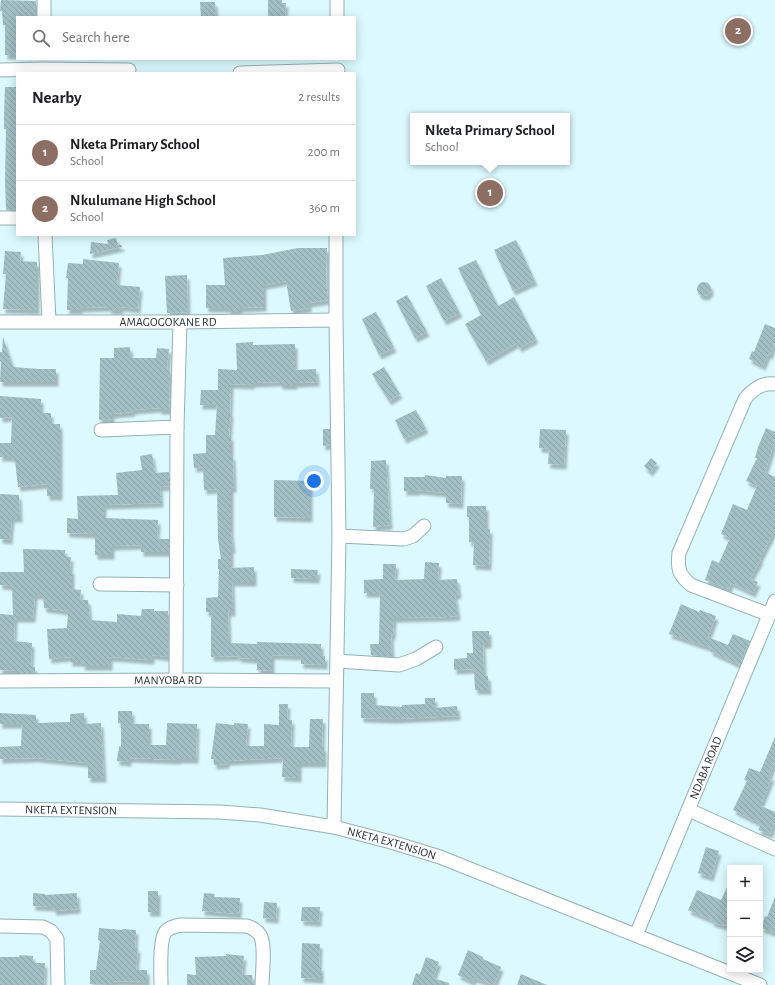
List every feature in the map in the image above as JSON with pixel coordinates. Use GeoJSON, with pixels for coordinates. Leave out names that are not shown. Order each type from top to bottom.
{"type":"FeatureCollection","features":[{"type":"Feature","properties":{"kind":"street"},"geometry":{"type":"LineString","coordinates":[[44,0],[44,16]]}},
{"type":"Feature","properties":{"kind":"street"},"geometry":{"type":"LineString","coordinates":[[337,0],[337,16]]}},
{"type":"Feature","properties":{"kind":"street"},"geometry":{"type":"LineString","coordinates":[[0,70],[43,67],[129,70]]}},
{"type":"Feature","properties":{"kind":"street"},"geometry":{"type":"LineString","coordinates":[[256,72],[338,67]]}},
{"type":"Feature","properties":{"kind":"street"},"geometry":{"type":"LineString","coordinates":[[0,218],[16,218]]}},
{"type":"Feature","properties":{"kind":"street"},"geometry":{"type":"LineString","coordinates":[[44,236],[49,321]]}},
{"type":"Feature","properties":{"kind":"street"},"geometry":{"type":"LineString","coordinates":[[334,827],[339,536],[336,236]]}},
{"type":"Feature","properties":{"kind":"street","name":"AMAGOGOKANE RD"},"geometry":{"type":"LineString","coordinates":[[0,322],[336,320]]}},
{"type":"Feature","properties":{"kind":"street"},"geometry":{"type":"LineString","coordinates":[[176,680],[177,427],[180,322]]}},
{"type":"Feature","properties":{"kind":"street"},"geometry":{"type":"LineString","coordinates":[[770,615],[690,585],[683,578],[679,570],[678,563],[679,553],[745,399],[758,387],[771,383],[775,384]]}},
{"type":"Feature","properties":{"kind":"street"},"geometry":{"type":"LineString","coordinates":[[101,430],[177,427]]}},
{"type":"Feature","properties":{"kind":"street"},"geometry":{"type":"LineString","coordinates":[[339,536],[404,538],[413,536],[424,526]]}},
{"type":"Feature","properties":{"kind":"street"},"geometry":{"type":"LineString","coordinates":[[100,584],[177,585]]}},
{"type":"Feature","properties":{"kind":"street","name":"NDABA ROAD"},"geometry":{"type":"LineString","coordinates":[[636,935],[775,602]]}},
{"type":"Feature","properties":{"kind":"street"},"geometry":{"type":"LineString","coordinates":[[338,661],[399,665],[416,659],[436,647]]}},
{"type":"Feature","properties":{"kind":"street","name":"MANYOBA RD"},"geometry":{"type":"LineString","coordinates":[[0,681],[336,681]]}},
{"type":"Feature","properties":{"kind":"street","name":"NKETA EXTENSION"},"geometry":{"type":"LineString","coordinates":[[0,809],[220,812],[295,820],[334,827],[440,857],[760,985]]}},
{"type":"Feature","properties":{"kind":"street"},"geometry":{"type":"LineString","coordinates":[[689,810],[775,849]]}},
{"type":"Feature","properties":{"kind":"street"},"geometry":{"type":"LineString","coordinates":[[161,985],[162,940],[164,932],[171,927],[181,925],[247,926],[255,929],[261,936],[262,985]]}},
{"type":"Feature","properties":{"kind":"street"},"geometry":{"type":"LineString","coordinates":[[0,926],[44,927],[51,931],[57,939],[58,985]]}},
{"type":"Feature","properties":{"kind":"building"},"geometry":{"type":"Polygon","coordinates":[[[1,0],[36,1],[36,16],[16,16],[16,55],[5,55],[5,25],[3,25],[2,11],[0,11],[1,0]]]}},
{"type":"Feature","properties":{"kind":"building"},"geometry":{"type":"Polygon","coordinates":[[[268,0],[282,0],[282,3],[286,3],[285,16],[268,16],[268,0]]]}},
{"type":"Feature","properties":{"kind":"building"},"geometry":{"type":"Polygon","coordinates":[[[200,2],[215,2],[216,16],[201,16],[200,2]]]}},
{"type":"Feature","properties":{"kind":"building"},"geometry":{"type":"Polygon","coordinates":[[[5,87],[16,87],[16,210],[6,210],[6,129],[4,129],[5,87]]]}},
{"type":"Feature","properties":{"kind":"building"},"geometry":{"type":"Polygon","coordinates":[[[116,238],[118,245],[122,245],[122,247],[90,254],[91,242],[108,244],[107,240],[116,238]]]}},
{"type":"Feature","properties":{"kind":"building"},"geometry":{"type":"Polygon","coordinates":[[[516,240],[535,281],[513,291],[494,250],[516,240]]]}},
{"type":"Feature","properties":{"kind":"building"},"geometry":{"type":"Polygon","coordinates":[[[298,248],[327,248],[326,281],[328,300],[309,303],[309,308],[291,311],[286,281],[264,285],[264,307],[240,308],[240,312],[228,312],[228,308],[206,308],[206,285],[225,285],[223,258],[262,255],[298,248]]]}},
{"type":"Feature","properties":{"kind":"building"},"geometry":{"type":"Polygon","coordinates":[[[5,251],[21,252],[20,261],[37,262],[37,310],[3,309],[6,274],[3,274],[5,251]]]}},
{"type":"Feature","properties":{"kind":"building"},"geometry":{"type":"Polygon","coordinates":[[[83,259],[119,263],[117,285],[140,287],[138,309],[121,307],[121,310],[109,310],[109,307],[67,310],[68,278],[66,278],[68,263],[83,264],[83,259]]]}},
{"type":"Feature","properties":{"kind":"building"},"geometry":{"type":"Polygon","coordinates":[[[476,260],[498,306],[514,297],[536,339],[519,348],[517,343],[486,361],[465,324],[481,315],[458,268],[476,260]]]}},
{"type":"Feature","properties":{"kind":"building"},"geometry":{"type":"Polygon","coordinates":[[[187,275],[188,312],[167,313],[165,276],[187,275]]]}},
{"type":"Feature","properties":{"kind":"building"},"geometry":{"type":"Polygon","coordinates":[[[441,278],[460,313],[444,321],[426,286],[441,278]]]}},
{"type":"Feature","properties":{"kind":"building"},"geometry":{"type":"Polygon","coordinates":[[[701,282],[707,282],[711,286],[711,292],[707,296],[701,296],[697,292],[697,286],[701,282]]]}},
{"type":"Feature","properties":{"kind":"building"},"geometry":{"type":"Polygon","coordinates":[[[407,295],[427,332],[415,338],[396,301],[407,295]]]}},
{"type":"Feature","properties":{"kind":"building"},"geometry":{"type":"Polygon","coordinates":[[[376,312],[394,348],[379,355],[362,319],[376,312]]]}},
{"type":"Feature","properties":{"kind":"building"},"geometry":{"type":"Polygon","coordinates":[[[765,324],[775,328],[775,343],[763,366],[749,359],[752,351],[754,352],[765,324]]]}},
{"type":"Feature","properties":{"kind":"building"},"geometry":{"type":"Polygon","coordinates":[[[3,337],[13,367],[56,369],[56,382],[0,382],[0,352],[2,352],[3,337]]]}},
{"type":"Feature","properties":{"kind":"building"},"geometry":{"type":"Polygon","coordinates":[[[253,342],[253,345],[295,344],[295,370],[316,369],[317,382],[295,383],[295,385],[280,385],[280,382],[252,383],[252,385],[231,384],[229,436],[231,436],[231,456],[233,456],[234,488],[231,488],[231,532],[233,549],[231,549],[231,568],[254,567],[254,582],[232,582],[233,612],[228,612],[229,643],[257,644],[257,642],[321,644],[321,656],[325,656],[325,665],[301,664],[301,656],[272,655],[272,671],[257,670],[257,659],[238,658],[239,656],[211,657],[211,612],[206,612],[206,598],[218,597],[218,559],[221,559],[218,540],[217,489],[204,490],[203,467],[194,468],[193,454],[206,453],[206,435],[215,435],[217,405],[200,405],[201,390],[218,390],[218,369],[237,370],[236,343],[253,342]]]}},
{"type":"Feature","properties":{"kind":"building"},"geometry":{"type":"Polygon","coordinates":[[[130,347],[131,358],[156,358],[157,348],[169,349],[167,370],[170,370],[169,410],[159,410],[159,408],[133,410],[133,412],[112,414],[112,419],[99,420],[100,358],[114,358],[114,348],[130,347]]]}},
{"type":"Feature","properties":{"kind":"building"},"geometry":{"type":"Polygon","coordinates":[[[384,367],[400,394],[389,401],[372,374],[384,367]]]}},
{"type":"Feature","properties":{"kind":"building"},"geometry":{"type":"Polygon","coordinates":[[[0,396],[41,399],[41,413],[51,413],[51,424],[60,424],[60,496],[47,496],[47,484],[18,487],[15,460],[13,460],[12,457],[0,457],[0,443],[11,443],[12,417],[0,418],[0,396]]]}},
{"type":"Feature","properties":{"kind":"building"},"geometry":{"type":"Polygon","coordinates":[[[416,410],[426,429],[404,439],[395,420],[416,410]]]}},
{"type":"Feature","properties":{"kind":"building"},"geometry":{"type":"Polygon","coordinates":[[[766,428],[775,432],[775,440],[765,472],[775,477],[775,529],[750,579],[758,582],[753,593],[731,583],[729,589],[705,580],[712,560],[719,563],[730,538],[721,534],[733,504],[747,510],[757,486],[746,481],[757,458],[755,458],[758,447],[766,428]]]}},
{"type":"Feature","properties":{"kind":"building"},"geometry":{"type":"Polygon","coordinates":[[[323,429],[330,429],[330,445],[323,446],[323,429]]]}},
{"type":"Feature","properties":{"kind":"building"},"geometry":{"type":"Polygon","coordinates":[[[540,429],[566,430],[564,465],[548,464],[549,449],[539,448],[540,429]]]}},
{"type":"Feature","properties":{"kind":"building"},"geometry":{"type":"Polygon","coordinates":[[[152,454],[155,473],[169,472],[169,486],[160,487],[161,503],[104,505],[104,518],[158,520],[157,539],[169,539],[169,552],[141,552],[141,545],[112,546],[112,555],[95,555],[95,534],[67,533],[67,518],[78,519],[77,496],[118,495],[116,473],[142,470],[140,456],[152,454]]]}},
{"type":"Feature","properties":{"kind":"building"},"geometry":{"type":"Polygon","coordinates":[[[651,458],[657,463],[650,472],[644,466],[651,458]]]}},
{"type":"Feature","properties":{"kind":"building"},"geometry":{"type":"Polygon","coordinates":[[[386,460],[390,525],[373,527],[374,489],[370,489],[371,461],[386,460]]]}},
{"type":"Feature","properties":{"kind":"building"},"geometry":{"type":"Polygon","coordinates":[[[425,475],[446,478],[446,476],[462,476],[461,504],[446,503],[446,493],[417,490],[404,491],[404,477],[425,477],[425,475]]]}},
{"type":"Feature","properties":{"kind":"building"},"geometry":{"type":"Polygon","coordinates":[[[274,480],[310,481],[310,518],[274,517],[274,480]]]}},
{"type":"Feature","properties":{"kind":"building"},"geometry":{"type":"Polygon","coordinates":[[[0,494],[19,495],[20,518],[12,518],[10,540],[0,539],[0,494]]]}},
{"type":"Feature","properties":{"kind":"building"},"geometry":{"type":"Polygon","coordinates":[[[467,506],[486,506],[486,529],[490,529],[489,566],[473,565],[474,542],[469,542],[469,517],[467,517],[467,506]]]}},
{"type":"Feature","properties":{"kind":"building"},"geometry":{"type":"Polygon","coordinates":[[[23,549],[65,550],[65,557],[71,557],[70,569],[72,570],[72,589],[81,590],[80,600],[88,600],[90,620],[117,622],[117,614],[141,616],[142,609],[168,611],[168,657],[152,655],[152,660],[110,657],[110,666],[82,666],[83,662],[70,662],[70,657],[49,659],[47,629],[67,628],[68,611],[44,608],[43,595],[35,595],[33,618],[15,618],[14,641],[32,643],[31,667],[35,667],[35,673],[16,673],[16,671],[0,670],[0,614],[13,615],[12,586],[0,585],[0,572],[24,572],[23,549]]]}},
{"type":"Feature","properties":{"kind":"building"},"geometry":{"type":"Polygon","coordinates":[[[425,562],[439,563],[438,580],[457,579],[459,594],[455,595],[458,616],[394,618],[393,636],[391,635],[392,657],[371,655],[370,644],[379,644],[380,593],[364,593],[364,580],[383,579],[383,564],[396,564],[395,580],[424,579],[425,562]]]}},
{"type":"Feature","properties":{"kind":"building"},"geometry":{"type":"Polygon","coordinates":[[[291,569],[318,570],[317,579],[291,578],[291,569]]]}},
{"type":"Feature","properties":{"kind":"building"},"geometry":{"type":"Polygon","coordinates":[[[681,604],[699,612],[700,610],[716,616],[708,637],[728,645],[733,634],[750,641],[740,665],[710,651],[711,648],[669,634],[681,604]]]}},
{"type":"Feature","properties":{"kind":"building"},"geometry":{"type":"Polygon","coordinates":[[[472,631],[489,631],[489,644],[483,644],[484,676],[488,676],[489,690],[475,690],[474,669],[454,670],[454,659],[467,658],[467,653],[473,653],[472,631]]]}},
{"type":"Feature","properties":{"kind":"building"},"geometry":{"type":"Polygon","coordinates":[[[361,693],[374,693],[374,705],[402,707],[402,705],[425,704],[425,698],[435,698],[435,708],[457,706],[458,716],[394,719],[361,718],[361,693]]]}},
{"type":"Feature","properties":{"kind":"building"},"geometry":{"type":"Polygon","coordinates":[[[279,704],[288,704],[287,719],[292,720],[291,747],[309,747],[310,719],[323,719],[322,747],[324,747],[324,763],[299,763],[299,778],[282,777],[283,758],[227,761],[227,764],[214,765],[214,759],[211,759],[216,723],[234,725],[234,723],[248,724],[246,746],[264,746],[264,724],[279,725],[279,704]]]}},
{"type":"Feature","properties":{"kind":"building"},"geometry":{"type":"Polygon","coordinates":[[[118,711],[132,711],[132,724],[149,724],[149,745],[166,745],[167,723],[197,724],[196,759],[178,760],[129,758],[129,762],[117,761],[119,746],[121,747],[121,723],[118,723],[118,711]]]}},
{"type":"Feature","properties":{"kind":"building"},"geometry":{"type":"Polygon","coordinates":[[[0,713],[36,715],[36,723],[70,722],[70,714],[84,713],[85,724],[101,723],[104,778],[88,778],[88,763],[36,758],[0,759],[0,747],[21,746],[22,724],[0,724],[0,713]]]}},
{"type":"Feature","properties":{"kind":"building"},"geometry":{"type":"Polygon","coordinates":[[[775,737],[775,761],[769,776],[772,777],[761,804],[761,806],[775,812],[775,822],[770,834],[758,830],[761,824],[733,810],[747,781],[744,780],[749,768],[760,772],[775,737]]]}},
{"type":"Feature","properties":{"kind":"building"},"geometry":{"type":"Polygon","coordinates":[[[706,847],[719,851],[711,877],[698,873],[706,847]]]}},
{"type":"Feature","properties":{"kind":"building"},"geometry":{"type":"Polygon","coordinates":[[[727,887],[727,920],[725,926],[711,922],[712,920],[688,910],[697,890],[721,900],[727,887]]]}},
{"type":"Feature","properties":{"kind":"building"},"geometry":{"type":"Polygon","coordinates":[[[148,891],[158,891],[158,912],[148,912],[148,891]]]}},
{"type":"Feature","properties":{"kind":"building"},"geometry":{"type":"Polygon","coordinates":[[[33,893],[45,895],[77,893],[78,909],[54,911],[53,907],[33,906],[33,893]]]}},
{"type":"Feature","properties":{"kind":"building"},"geometry":{"type":"Polygon","coordinates":[[[204,893],[215,894],[214,897],[240,898],[239,914],[202,911],[204,893]]]}},
{"type":"Feature","properties":{"kind":"building"},"geometry":{"type":"Polygon","coordinates":[[[775,897],[775,933],[763,929],[765,916],[767,917],[775,897]]]}},
{"type":"Feature","properties":{"kind":"building"},"geometry":{"type":"Polygon","coordinates":[[[264,902],[277,903],[276,919],[263,918],[264,902]]]}},
{"type":"Feature","properties":{"kind":"building"},"geometry":{"type":"Polygon","coordinates":[[[302,907],[320,907],[319,922],[301,921],[302,907]]]}},
{"type":"Feature","properties":{"kind":"building"},"geometry":{"type":"Polygon","coordinates":[[[99,928],[136,930],[135,948],[138,948],[136,970],[147,970],[147,982],[112,981],[112,985],[90,984],[90,970],[96,970],[100,941],[98,940],[99,928]]]}},
{"type":"Feature","properties":{"kind":"building"},"geometry":{"type":"Polygon","coordinates":[[[302,943],[320,944],[319,967],[321,967],[321,979],[301,978],[302,943]]]}},
{"type":"Feature","properties":{"kind":"building"},"geometry":{"type":"Polygon","coordinates":[[[468,950],[501,967],[494,985],[474,978],[473,982],[458,975],[468,950]]]}},
{"type":"Feature","properties":{"kind":"building"},"geometry":{"type":"Polygon","coordinates":[[[226,954],[244,956],[242,975],[252,975],[253,985],[187,985],[187,974],[196,975],[195,957],[226,956],[226,954]]]}},
{"type":"Feature","properties":{"kind":"building"},"geometry":{"type":"Polygon","coordinates":[[[20,955],[33,956],[33,963],[45,963],[44,985],[0,985],[0,957],[19,957],[20,955]]]}},
{"type":"Feature","properties":{"kind":"building"},"geometry":{"type":"Polygon","coordinates":[[[426,957],[439,962],[433,978],[449,983],[449,985],[412,985],[416,973],[420,974],[426,957]]]}},
{"type":"Feature","properties":{"kind":"building"},"geometry":{"type":"Polygon","coordinates":[[[521,974],[547,985],[517,985],[521,974]]]}},
{"type":"Feature","properties":{"kind":"place","name":"Nkulumane High School"},"geometry":{"type":"Point","coordinates":[738,31]}},
{"type":"Feature","properties":{"kind":"place","name":"Nketa Primary School"},"geometry":{"type":"Point","coordinates":[490,193]}}]}
